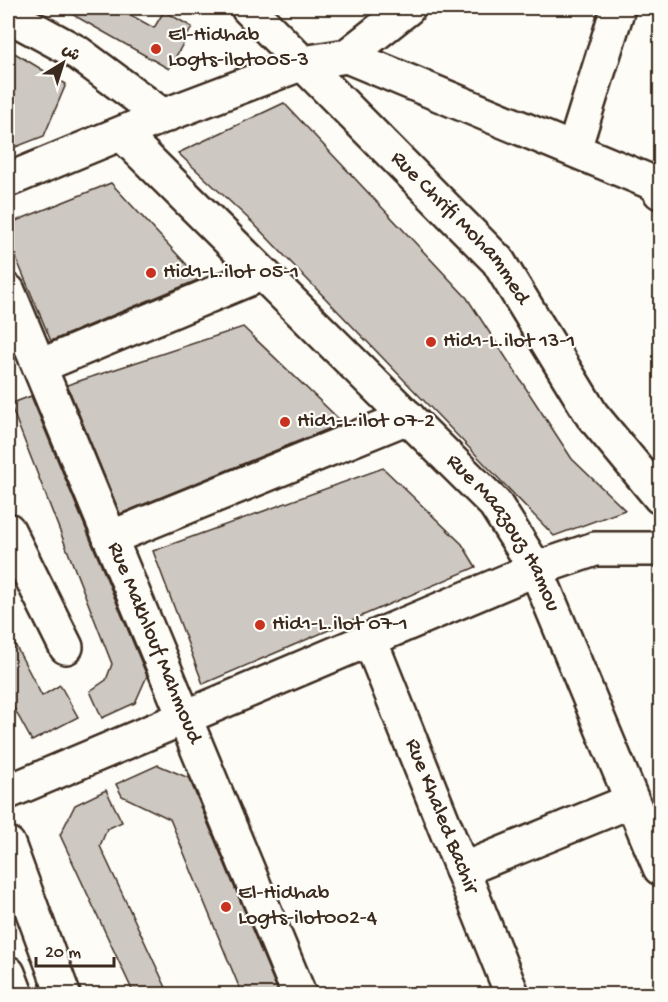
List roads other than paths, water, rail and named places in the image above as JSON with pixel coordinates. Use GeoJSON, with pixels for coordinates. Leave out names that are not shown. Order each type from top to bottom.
{"type":"FeatureCollection","features":[{"type":"Feature","properties":{"kind":"street","name":"Rue Chrifi Mohammed"},"geometry":{"type":"LineString","coordinates":[[248,8],[498,261],[592,415],[660,497]]}},
{"type":"Feature","properties":{"kind":"street"},"geometry":{"type":"LineString","coordinates":[[8,180],[163,116],[303,63],[347,56],[408,8]]}},
{"type":"Feature","properties":{"kind":"street"},"geometry":{"type":"LineString","coordinates":[[574,149],[618,8]]}},
{"type":"Feature","properties":{"kind":"street"},"geometry":{"type":"LineString","coordinates":[[8,15],[78,53],[163,116]]}},
{"type":"Feature","properties":{"kind":"street"},"geometry":{"type":"LineString","coordinates":[[347,56],[658,185],[660,192]]}},
{"type":"Feature","properties":{"kind":"street","name":"Rue Maazouz Hamou"},"geometry":{"type":"LineString","coordinates":[[122,134],[495,504],[536,569],[660,868]]}},
{"type":"Feature","properties":{"kind":"street"},"geometry":{"type":"LineString","coordinates":[[40,366],[261,274]]}},
{"type":"Feature","properties":{"kind":"street","name":"Rue Makhlouf Mahmoud"},"geometry":{"type":"LineString","coordinates":[[8,291],[299,994]]}},
{"type":"Feature","properties":{"kind":"street"},"geometry":{"type":"LineString","coordinates":[[110,538],[408,417]]}},
{"type":"Feature","properties":{"kind":"street"},"geometry":{"type":"LineString","coordinates":[[8,530],[66,647]]}},
{"type":"Feature","properties":{"kind":"street"},"geometry":{"type":"LineString","coordinates":[[8,792],[536,569],[595,549],[660,549]]}},
{"type":"Feature","properties":{"kind":"street","name":"Rue Khaled Bachir"},"geometry":{"type":"LineString","coordinates":[[370,640],[512,994]]}},
{"type":"Feature","properties":{"kind":"street"},"geometry":{"type":"LineString","coordinates":[[462,870],[632,801]]}},
{"type":"Feature","properties":{"kind":"street"},"geometry":{"type":"LineString","coordinates":[[8,844],[63,994]]}},
{"type":"Feature","properties":{"kind":"street"},"geometry":{"type":"LineString","coordinates":[[8,973],[16,994]]}},
{"type":"Feature","properties":{"kind":"place","name":"El-Hidhab Logts-ilot005-3"},"geometry":{"type":"Point","coordinates":[156,49]}},
{"type":"Feature","properties":{"kind":"place","name":"Hid1-L.ilot 05-1"},"geometry":{"type":"Point","coordinates":[151,273]}},
{"type":"Feature","properties":{"kind":"place","name":"Hid1-L.ilot 13-1"},"geometry":{"type":"Point","coordinates":[431,342]}},
{"type":"Feature","properties":{"kind":"place","name":"Hid1-L.ilot 07-2"},"geometry":{"type":"Point","coordinates":[285,422]}},
{"type":"Feature","properties":{"kind":"place","name":"Hid1-L.ilot 07-1"},"geometry":{"type":"Point","coordinates":[260,625]}},
{"type":"Feature","properties":{"kind":"place","name":"El-Hidhab Logts-ilot002-4"},"geometry":{"type":"Point","coordinates":[226,907]}}]}
